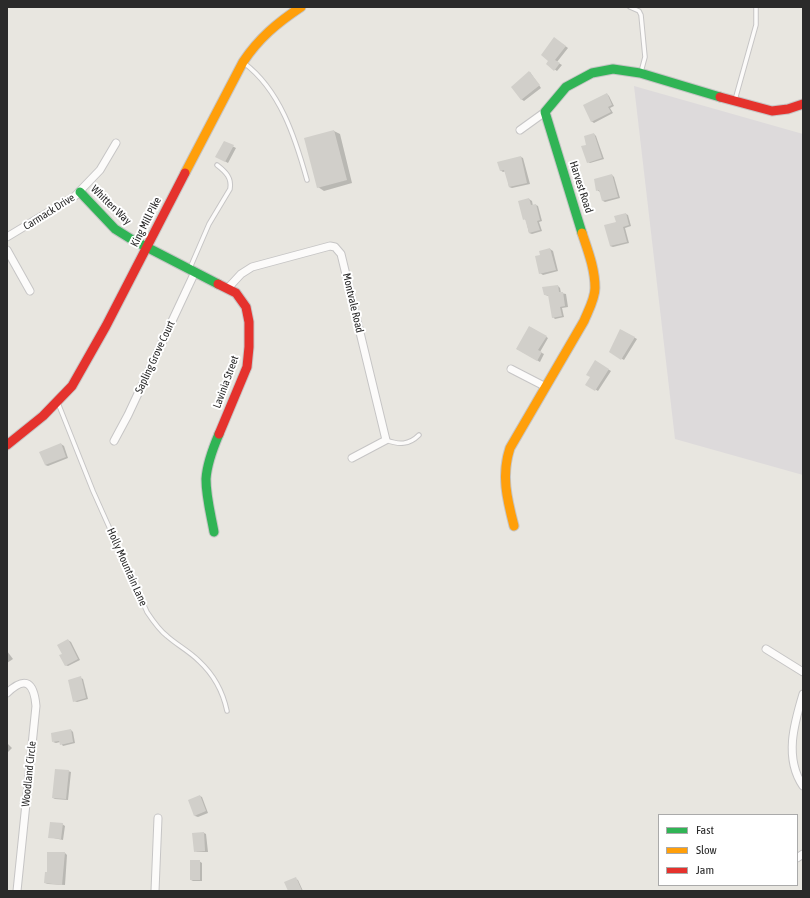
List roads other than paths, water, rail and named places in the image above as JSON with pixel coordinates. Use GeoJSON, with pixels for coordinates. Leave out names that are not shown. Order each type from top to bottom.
{"type":"FeatureCollection","features":[{"type":"Feature","properties":{"kind":"street","name":"King Mill Pike"},"geometry":{"type":"LineString","coordinates":[[7,444],[43,416],[72,386],[88,360],[243,62],[263,35],[274,25],[301,7]]}},
{"type":"Feature","properties":{"kind":"street"},"geometry":{"type":"LineString","coordinates":[[520,130],[545,112],[566,87],[592,73],[613,69],[640,72],[772,111],[791,110],[803,104]]}},
{"type":"Feature","properties":{"kind":"street","name":"Harvest Road"},"geometry":{"type":"LineString","coordinates":[[514,526],[506,499],[504,476],[506,458],[510,448],[584,321],[592,302],[595,289],[593,266],[545,112]]}},
{"type":"Feature","properties":{"kind":"street","name":"Carmack Drive"},"geometry":{"type":"LineString","coordinates":[[7,237],[52,211],[80,192],[100,170],[116,143]]}},
{"type":"Feature","properties":{"kind":"street","name":"Whitten Way"},"geometry":{"type":"LineString","coordinates":[[80,192],[115,229],[146,248]]}},
{"type":"Feature","properties":{"kind":"street","name":"Montvale Road"},"geometry":{"type":"LineString","coordinates":[[228,288],[241,274],[252,267],[323,247],[335,247],[341,254],[386,440]]}},
{"type":"Feature","properties":{"kind":"street","name":"Lavinia Street"},"geometry":{"type":"LineString","coordinates":[[146,248],[236,293],[243,301],[249,317],[249,350],[247,366],[218,436],[206,474],[214,532]]}},
{"type":"Feature","properties":{"kind":"street"},"geometry":{"type":"LineString","coordinates":[[7,250],[30,291]]}},
{"type":"Feature","properties":{"kind":"street","name":"Sapling Grove Court"},"geometry":{"type":"LineString","coordinates":[[114,441],[128,415],[192,271]]}},
{"type":"Feature","properties":{"kind":"street"},"geometry":{"type":"LineString","coordinates":[[512,368],[546,387]]}},
{"type":"Feature","properties":{"kind":"street"},"geometry":{"type":"LineString","coordinates":[[352,458],[386,440]]}},
{"type":"Feature","properties":{"kind":"street"},"geometry":{"type":"LineString","coordinates":[[766,649],[803,672]]}},
{"type":"Feature","properties":{"kind":"street","name":"Woodland Circle"},"geometry":{"type":"LineString","coordinates":[[7,693],[15,685],[25,683],[30,686],[35,694],[36,706],[17,891]]}},
{"type":"Feature","properties":{"kind":"street"},"geometry":{"type":"LineString","coordinates":[[803,694],[792,742],[794,767],[803,786]]}},
{"type":"Feature","properties":{"kind":"street"},"geometry":{"type":"LineString","coordinates":[[155,891],[158,818]]}},
{"type":"Feature","properties":{"kind":"lane"},"geometry":{"type":"LineString","coordinates":[[630,7],[639,11],[641,15],[645,56],[640,72]]}},
{"type":"Feature","properties":{"kind":"lane"},"geometry":{"type":"LineString","coordinates":[[735,101],[756,25],[756,7]]}},
{"type":"Feature","properties":{"kind":"lane"},"geometry":{"type":"LineString","coordinates":[[243,62],[259,75],[277,101],[295,141],[307,180]]}},
{"type":"Feature","properties":{"kind":"lane"},"geometry":{"type":"LineString","coordinates":[[192,271],[209,224],[230,189],[230,179],[217,165]]}},
{"type":"Feature","properties":{"kind":"lane","name":"Holly Mountain Lane"},"geometry":{"type":"LineString","coordinates":[[58,402],[93,491],[147,612],[154,624],[199,661],[221,692],[227,711]]}},
{"type":"Feature","properties":{"kind":"lane"},"geometry":{"type":"LineString","coordinates":[[386,440],[398,443],[408,443],[413,441],[419,435]]}}]}
